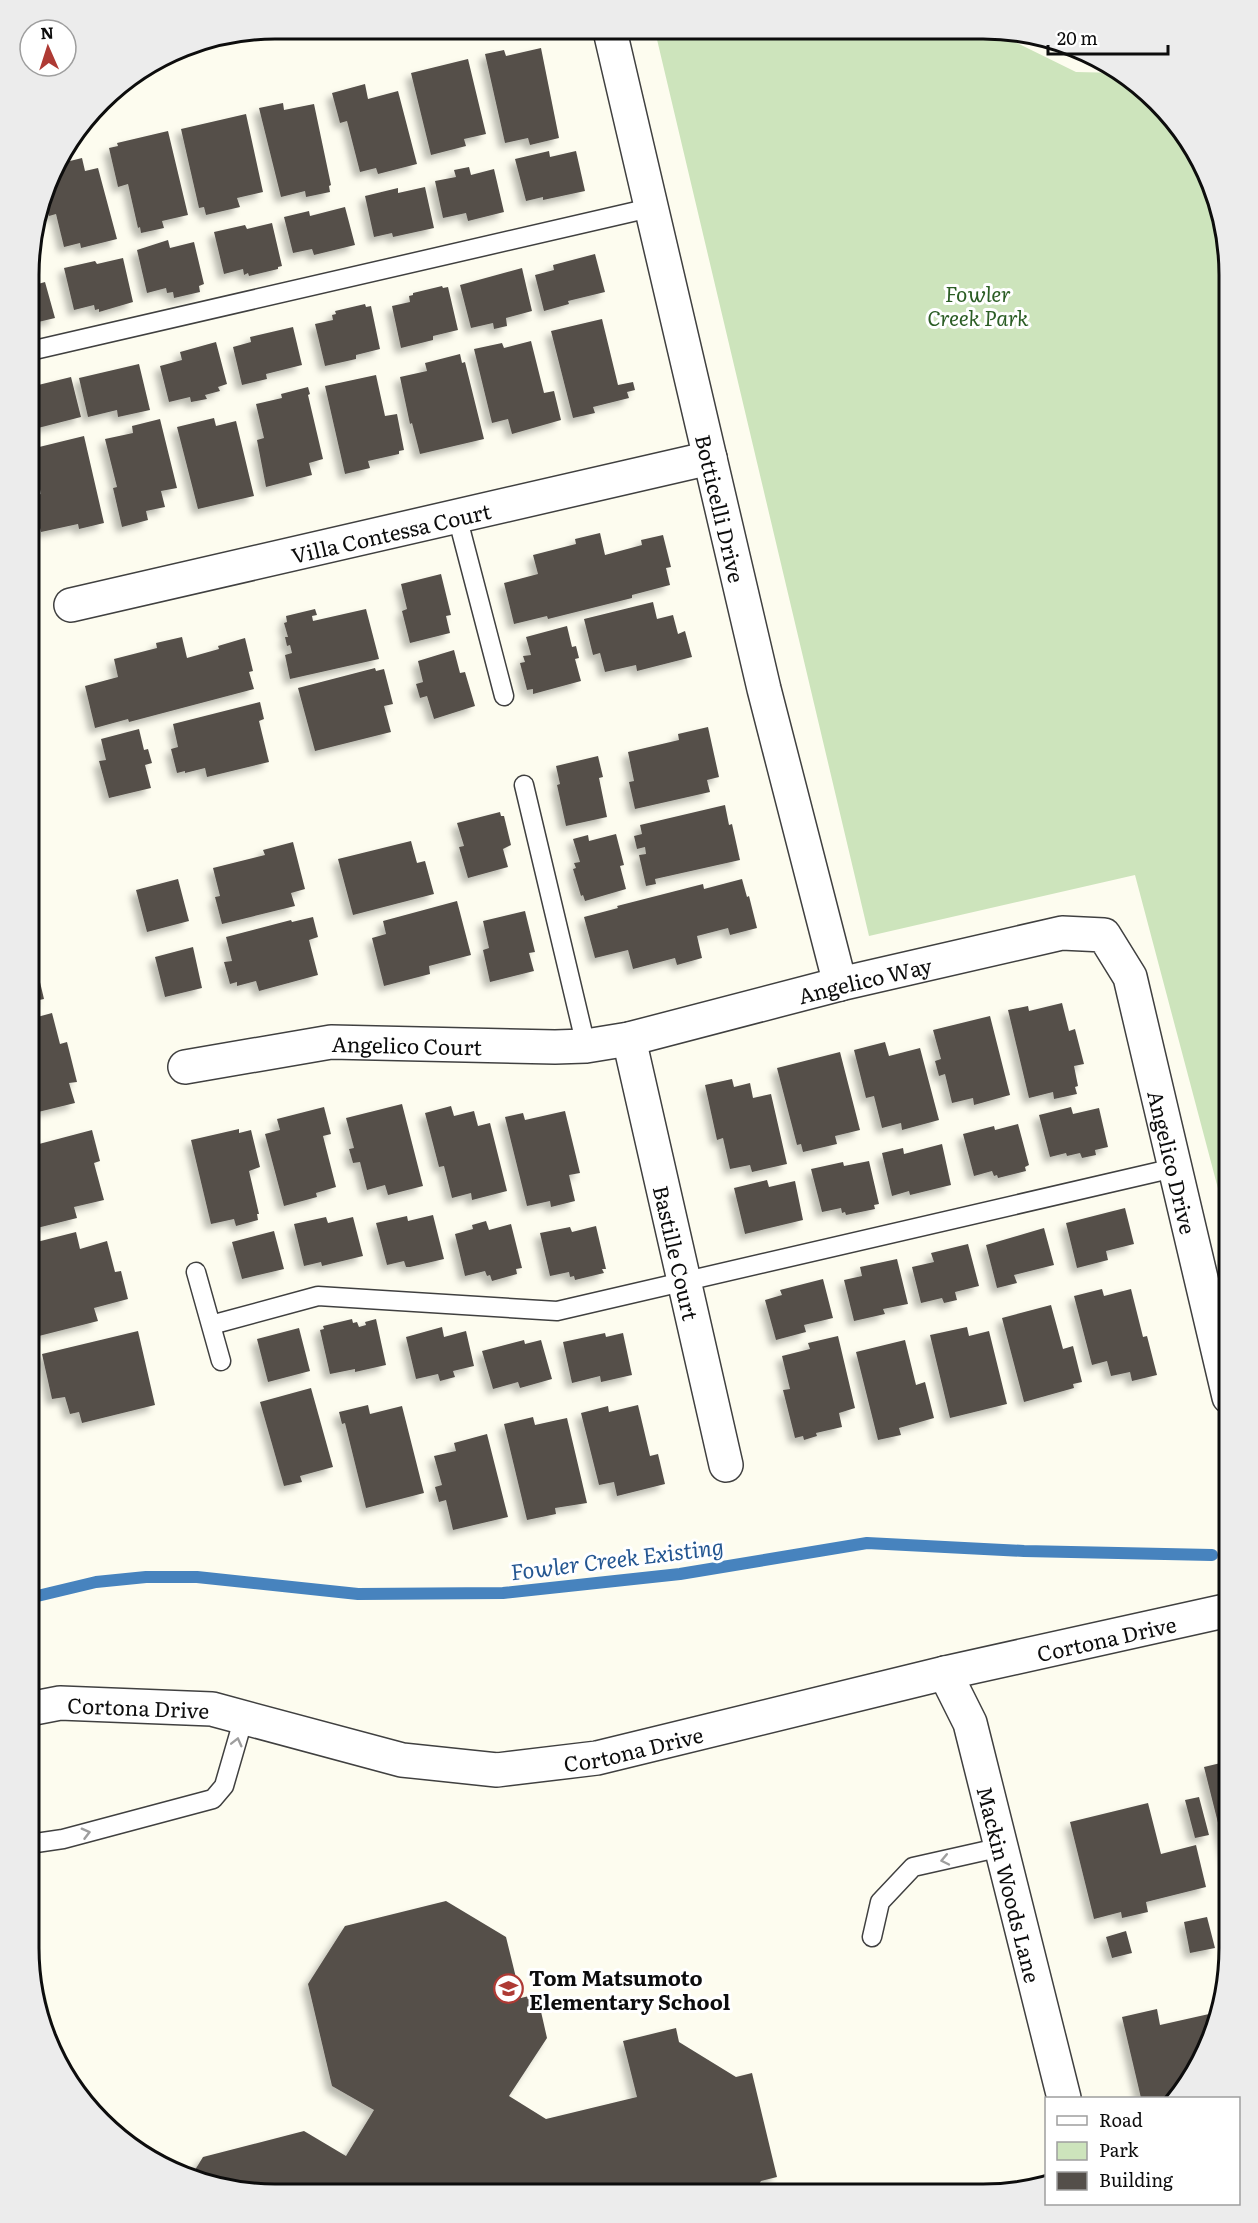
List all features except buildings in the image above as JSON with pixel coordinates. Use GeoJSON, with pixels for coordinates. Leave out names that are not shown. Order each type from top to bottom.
{"type":"FeatureCollection","features":[{"type":"Feature","properties":{"kind":"street","name":"Botticelli Drive"},"geometry":{"type":"LineString","coordinates":[[612,39],[764,689],[840,984]]}},
{"type":"Feature","properties":{"kind":"street","name":"Villa Contessa Court"},"geometry":{"type":"LineString","coordinates":[[71,605],[710,458]]}},
{"type":"Feature","properties":{"kind":"street","name":"Angelico Way"},"geometry":{"type":"LineString","coordinates":[[629,1039],[840,984],[1062,933],[1104,935]]}},
{"type":"Feature","properties":{"kind":"street","name":"Angelico Drive"},"geometry":{"type":"LineString","coordinates":[[1104,935],[1130,977],[1219,1355]]}},
{"type":"Feature","properties":{"kind":"street","name":"Angelico Court"},"geometry":{"type":"LineString","coordinates":[[185,1067],[331,1042],[555,1047],[586,1046],[629,1039]]}},
{"type":"Feature","properties":{"kind":"street","name":"Bastille Court"},"geometry":{"type":"LineString","coordinates":[[629,1039],[726,1465]]}},
{"type":"Feature","properties":{"kind":"street","name":"Cortona Drive"},"geometry":{"type":"LineString","coordinates":[[39,1707],[60,1703],[212,1709],[402,1760],[497,1770],[597,1758],[945,1673],[1219,1612]]}},
{"type":"Feature","properties":{"kind":"street","name":"Mackin Woods Lane"},"geometry":{"type":"LineString","coordinates":[[945,1673],[970,1723],[1064,2097]]}},
{"type":"Feature","properties":{"kind":"lane"},"geometry":{"type":"LineString","coordinates":[[39,349],[650,208]]}},
{"type":"Feature","properties":{"kind":"lane"},"geometry":{"type":"LineString","coordinates":[[457,516],[504,696]]}},
{"type":"Feature","properties":{"kind":"lane"},"geometry":{"type":"LineString","coordinates":[[524,785],[586,1046]]}},
{"type":"Feature","properties":{"kind":"lane"},"geometry":{"type":"LineString","coordinates":[[211,1325],[318,1296],[557,1311],[1174,1168]]}},
{"type":"Feature","properties":{"kind":"lane"},"geometry":{"type":"LineString","coordinates":[[196,1272],[221,1361]]}},
{"type":"Feature","properties":{"kind":"lane"},"geometry":{"type":"LineString","coordinates":[[39,1843],[63,1839],[213,1799],[224,1786],[244,1717]]}},
{"type":"Feature","properties":{"kind":"lane"},"geometry":{"type":"LineString","coordinates":[[872,1937],[880,1902],[913,1867],[1002,1847]]}},
{"type":"Feature","properties":{"kind":"green space","name":"Fowler Creek Park"},"geometry":{"type":"Polygon","coordinates":[[[657,39],[1013,41],[1076,72],[1104,73],[1139,98],[1160,119],[1179,144],[1195,171],[1211,214],[1217,244],[1219,275],[1219,1192],[1135,875],[869,936],[657,39]]]}},
{"type":"Feature","properties":{"kind":"green space"},"geometry":{"type":"Polygon","coordinates":[[[43,1984],[54,2030],[47,2009],[43,1984]]]}},
{"type":"Feature","properties":{"kind":"waterway","name":"Fowler Creek Existing"},"geometry":{"type":"LineString","coordinates":[[39,1596],[96,1582],[146,1577],[197,1577],[358,1594],[503,1593],[680,1574],[867,1543],[1024,1551],[1212,1555]]}},
{"type":"Feature","properties":{"kind":"place","name":"Tom Matsumoto Elementary School"},"geometry":{"type":"Point","coordinates":[508,1988]}}]}
